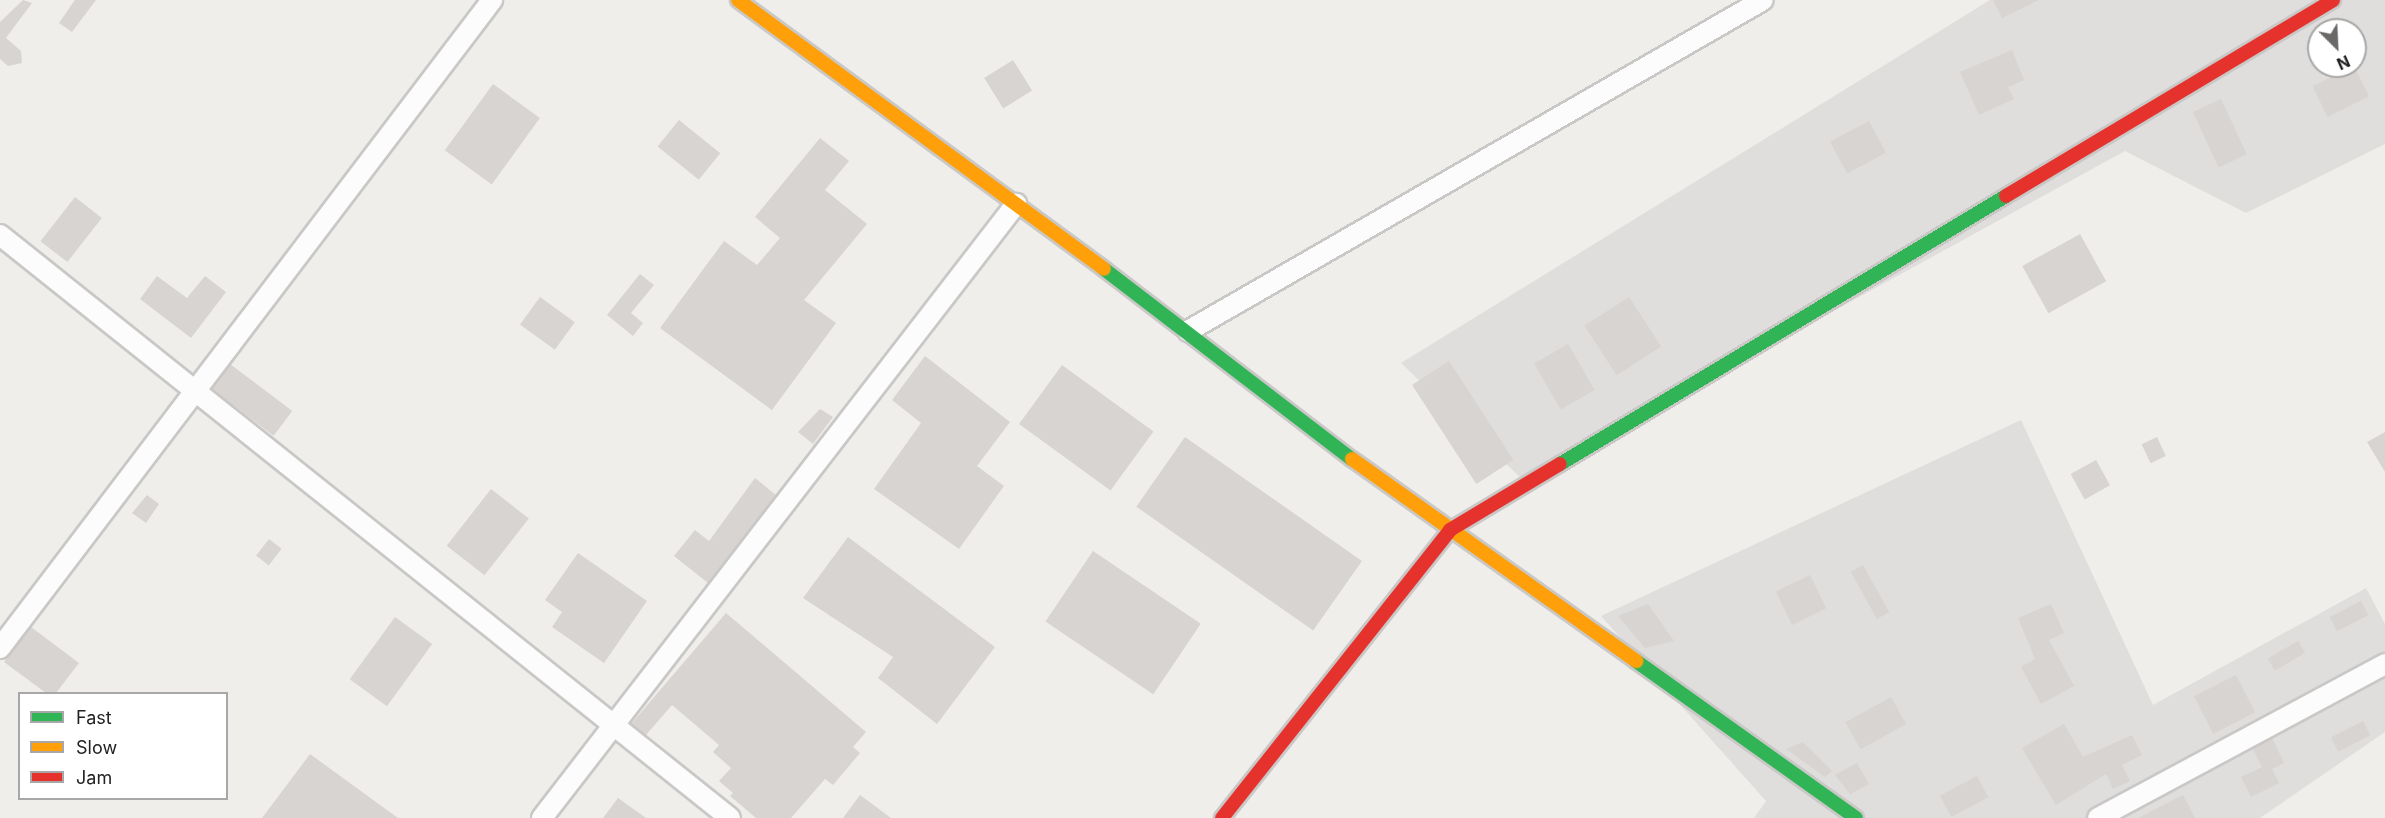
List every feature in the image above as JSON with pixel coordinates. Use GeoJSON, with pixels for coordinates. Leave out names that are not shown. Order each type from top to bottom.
{"type":"FeatureCollection","features":[{"type":"Feature","properties":{"kind":"street"},"geometry":{"type":"LineString","coordinates":[[0,648],[198,394],[492,0]]}},
{"type":"Feature","properties":{"kind":"street"},"geometry":{"type":"LineString","coordinates":[[738,0],[1188,331],[1450,530],[1856,818]]}},
{"type":"Feature","properties":{"kind":"street"},"geometry":{"type":"LineString","coordinates":[[1188,331],[1763,0]]}},
{"type":"Feature","properties":{"kind":"street"},"geometry":{"type":"LineString","coordinates":[[1222,818],[1450,530],[2333,0]]}},
{"type":"Feature","properties":{"kind":"street"},"geometry":{"type":"LineString","coordinates":[[542,818],[1016,204]]}},
{"type":"Feature","properties":{"kind":"street"},"geometry":{"type":"LineString","coordinates":[[0,235],[730,818]]}},
{"type":"Feature","properties":{"kind":"street"},"geometry":{"type":"LineString","coordinates":[[2098,818],[2385,664]]}},
{"type":"Feature","properties":{"kind":"shaded area"},"geometry":{"type":"Polygon","coordinates":[[[1990,0],[2385,0],[2385,144],[2246,213],[2125,151],[1524,481],[1401,363],[1990,0]]]}},
{"type":"Feature","properties":{"kind":"shaded area"},"geometry":{"type":"Polygon","coordinates":[[[2021,420],[2153,705],[2366,588],[2385,624],[2385,732],[2260,818],[1754,818],[1766,801],[1601,616],[2021,420]]]}},
{"type":"Feature","properties":{"kind":"building"},"geometry":{"type":"Polygon","coordinates":[[[23,0],[32,3],[6,38],[21,51],[22,63],[8,66],[0,59],[0,22],[23,0]]]}},
{"type":"Feature","properties":{"kind":"building"},"geometry":{"type":"Polygon","coordinates":[[[75,0],[96,0],[72,32],[59,23],[75,0]]]}},
{"type":"Feature","properties":{"kind":"building"},"geometry":{"type":"Polygon","coordinates":[[[1993,0],[2039,0],[2002,18],[1993,0]]]}},
{"type":"Feature","properties":{"kind":"building"},"geometry":{"type":"Polygon","coordinates":[[[2012,50],[2024,80],[2008,87],[2014,99],[1979,115],[1960,72],[2012,50]]]}},
{"type":"Feature","properties":{"kind":"building"},"geometry":{"type":"Polygon","coordinates":[[[1013,60],[1032,91],[1003,109],[984,78],[1013,60]]]}},
{"type":"Feature","properties":{"kind":"building"},"geometry":{"type":"Polygon","coordinates":[[[2329,78],[2360,78],[2369,97],[2328,117],[2313,86],[2329,78]]]}},
{"type":"Feature","properties":{"kind":"building"},"geometry":{"type":"Polygon","coordinates":[[[493,84],[540,118],[492,184],[445,150],[493,84]]]}},
{"type":"Feature","properties":{"kind":"building"},"geometry":{"type":"Polygon","coordinates":[[[2221,99],[2247,154],[2219,167],[2193,112],[2221,99]]]}},
{"type":"Feature","properties":{"kind":"building"},"geometry":{"type":"Polygon","coordinates":[[[679,120],[720,153],[699,180],[658,146],[679,120]]]}},
{"type":"Feature","properties":{"kind":"building"},"geometry":{"type":"Polygon","coordinates":[[[1869,121],[1886,153],[1847,173],[1830,142],[1869,121]]]}},
{"type":"Feature","properties":{"kind":"building"},"geometry":{"type":"Polygon","coordinates":[[[820,138],[849,161],[825,190],[867,224],[804,300],[836,323],[772,410],[660,328],[724,241],[757,265],[780,238],[755,217],[820,138]]]}},
{"type":"Feature","properties":{"kind":"building"},"geometry":{"type":"Polygon","coordinates":[[[75,197],[102,218],[67,262],[41,241],[75,197]]]}},
{"type":"Feature","properties":{"kind":"building"},"geometry":{"type":"Polygon","coordinates":[[[2080,234],[2106,281],[2048,313],[2022,266],[2080,234]]]}},
{"type":"Feature","properties":{"kind":"building"},"geometry":{"type":"Polygon","coordinates":[[[640,274],[654,285],[631,313],[643,323],[633,336],[607,315],[640,274]]]}},
{"type":"Feature","properties":{"kind":"building"},"geometry":{"type":"Polygon","coordinates":[[[157,276],[187,298],[205,276],[226,292],[191,338],[140,299],[157,276]]]}},
{"type":"Feature","properties":{"kind":"building"},"geometry":{"type":"Polygon","coordinates":[[[540,297],[575,322],[555,350],[520,325],[540,297]]]}},
{"type":"Feature","properties":{"kind":"building"},"geometry":{"type":"Polygon","coordinates":[[[1629,297],[1661,346],[1617,375],[1585,326],[1629,297]]]}},
{"type":"Feature","properties":{"kind":"building"},"geometry":{"type":"Polygon","coordinates":[[[1568,344],[1594,390],[1561,409],[1534,364],[1568,344]]]}},
{"type":"Feature","properties":{"kind":"building"},"geometry":{"type":"Polygon","coordinates":[[[925,356],[1010,422],[977,466],[1004,486],[959,549],[874,489],[921,423],[892,400],[925,356]]]}},
{"type":"Feature","properties":{"kind":"building"},"geometry":{"type":"Polygon","coordinates":[[[1449,361],[1513,460],[1476,484],[1412,385],[1449,361]]]}},
{"type":"Feature","properties":{"kind":"building"},"geometry":{"type":"Polygon","coordinates":[[[230,364],[292,411],[274,436],[211,389],[230,364]]]}},
{"type":"Feature","properties":{"kind":"building"},"geometry":{"type":"Polygon","coordinates":[[[1062,365],[1153,431],[1111,490],[1019,424],[1062,365]]]}},
{"type":"Feature","properties":{"kind":"building"},"geometry":{"type":"Polygon","coordinates":[[[820,409],[833,417],[813,444],[798,432],[820,409]]]}},
{"type":"Feature","properties":{"kind":"building"},"geometry":{"type":"Polygon","coordinates":[[[2385,432],[2385,472],[2367,442],[2385,432]]]}},
{"type":"Feature","properties":{"kind":"building"},"geometry":{"type":"Polygon","coordinates":[[[1185,437],[1362,561],[1313,631],[1136,507],[1185,437]]]}},
{"type":"Feature","properties":{"kind":"building"},"geometry":{"type":"Polygon","coordinates":[[[2157,437],[2166,456],[2150,463],[2142,444],[2157,437]]]}},
{"type":"Feature","properties":{"kind":"building"},"geometry":{"type":"Polygon","coordinates":[[[2096,460],[2110,485],[2085,499],[2071,474],[2096,460]]]}},
{"type":"Feature","properties":{"kind":"building"},"geometry":{"type":"Polygon","coordinates":[[[755,478],[776,495],[708,583],[674,556],[695,530],[709,541],[755,478]]]}},
{"type":"Feature","properties":{"kind":"building"},"geometry":{"type":"Polygon","coordinates":[[[491,489],[529,519],[484,575],[447,546],[491,489]]]}},
{"type":"Feature","properties":{"kind":"building"},"geometry":{"type":"Polygon","coordinates":[[[147,495],[159,504],[146,523],[132,513],[147,495]]]}},
{"type":"Feature","properties":{"kind":"building"},"geometry":{"type":"Polygon","coordinates":[[[848,537],[995,647],[937,724],[878,678],[893,657],[803,598],[848,537]]]}},
{"type":"Feature","properties":{"kind":"building"},"geometry":{"type":"Polygon","coordinates":[[[269,539],[282,549],[269,565],[256,556],[269,539]]]}},
{"type":"Feature","properties":{"kind":"building"},"geometry":{"type":"Polygon","coordinates":[[[1093,551],[1201,624],[1153,694],[1045,621],[1093,551]]]}},
{"type":"Feature","properties":{"kind":"building"},"geometry":{"type":"Polygon","coordinates":[[[578,553],[647,601],[604,663],[552,627],[562,612],[545,600],[578,553]]]}},
{"type":"Feature","properties":{"kind":"building"},"geometry":{"type":"Polygon","coordinates":[[[1863,565],[1889,612],[1877,619],[1851,572],[1863,565]]]}},
{"type":"Feature","properties":{"kind":"building"},"geometry":{"type":"Polygon","coordinates":[[[1810,575],[1826,608],[1792,625],[1776,592],[1810,575]]]}},
{"type":"Feature","properties":{"kind":"building"},"geometry":{"type":"Polygon","coordinates":[[[2361,601],[2368,615],[2337,631],[2330,617],[2361,601]]]}},
{"type":"Feature","properties":{"kind":"building"},"geometry":{"type":"Polygon","coordinates":[[[1648,604],[1674,641],[1645,648],[1618,616],[1648,604]]]}},
{"type":"Feature","properties":{"kind":"building"},"geometry":{"type":"Polygon","coordinates":[[[2051,604],[2064,633],[2049,640],[2074,686],[2041,704],[2021,667],[2035,659],[2018,618],[2051,604]]]}},
{"type":"Feature","properties":{"kind":"building"},"geometry":{"type":"Polygon","coordinates":[[[726,613],[866,732],[853,747],[860,753],[833,785],[825,779],[791,818],[756,818],[730,796],[733,793],[719,781],[731,768],[713,752],[719,745],[672,705],[646,735],[631,724],[726,613]]]}},
{"type":"Feature","properties":{"kind":"building"},"geometry":{"type":"Polygon","coordinates":[[[395,617],[432,644],[387,706],[350,679],[395,617]]]}},
{"type":"Feature","properties":{"kind":"building"},"geometry":{"type":"Polygon","coordinates":[[[31,627],[79,663],[57,692],[45,692],[4,662],[31,627]]]}},
{"type":"Feature","properties":{"kind":"building"},"geometry":{"type":"Polygon","coordinates":[[[2298,641],[2305,653],[2275,671],[2268,658],[2298,641]]]}},
{"type":"Feature","properties":{"kind":"building"},"geometry":{"type":"Polygon","coordinates":[[[2236,675],[2255,712],[2213,734],[2194,696],[2236,675]]]}},
{"type":"Feature","properties":{"kind":"building"},"geometry":{"type":"Polygon","coordinates":[[[1891,697],[1906,724],[1861,749],[1846,722],[1891,697]]]}},
{"type":"Feature","properties":{"kind":"building"},"geometry":{"type":"Polygon","coordinates":[[[2363,721],[2370,735],[2338,752],[2331,737],[2363,721]]]}},
{"type":"Feature","properties":{"kind":"building"},"geometry":{"type":"Polygon","coordinates":[[[2064,724],[2083,757],[2132,735],[2142,755],[2122,765],[2130,781],[2113,789],[2106,774],[2056,805],[2022,748],[2064,724]]]}},
{"type":"Feature","properties":{"kind":"building"},"geometry":{"type":"Polygon","coordinates":[[[2272,738],[2284,763],[2272,769],[2279,783],[2251,797],[2241,777],[2262,767],[2253,749],[2272,738]]]}},
{"type":"Feature","properties":{"kind":"building"},"geometry":{"type":"Polygon","coordinates":[[[1803,742],[1832,771],[1825,777],[1786,749],[1803,742]]]}},
{"type":"Feature","properties":{"kind":"building"},"geometry":{"type":"Polygon","coordinates":[[[310,754],[398,818],[262,818],[310,754]]]}},
{"type":"Feature","properties":{"kind":"building"},"geometry":{"type":"Polygon","coordinates":[[[1857,763],[1869,784],[1850,794],[1835,775],[1857,763]]]}},
{"type":"Feature","properties":{"kind":"building"},"geometry":{"type":"Polygon","coordinates":[[[1977,776],[1988,797],[1951,817],[1940,796],[1977,776]]]}},
{"type":"Feature","properties":{"kind":"building"},"geometry":{"type":"Polygon","coordinates":[[[860,795],[891,818],[843,818],[860,795]]]}},
{"type":"Feature","properties":{"kind":"building"},"geometry":{"type":"Polygon","coordinates":[[[2183,795],[2195,818],[2138,818],[2183,795]]]}},
{"type":"Feature","properties":{"kind":"building"},"geometry":{"type":"Polygon","coordinates":[[[618,798],[646,818],[603,818],[618,798]]]}},
{"type":"Feature","properties":{"kind":"traffic: fast"},"geometry":{"type":"LineString","coordinates":[[1560,464],[2006,196]]}},
{"type":"Feature","properties":{"kind":"traffic: fast"},"geometry":{"type":"LineString","coordinates":[[1104,269],[1352,459]]}},
{"type":"Feature","properties":{"kind":"traffic: fast"},"geometry":{"type":"LineString","coordinates":[[1636,661],[1856,818]]}},
{"type":"Feature","properties":{"kind":"traffic: slow"},"geometry":{"type":"LineString","coordinates":[[738,0],[1104,269]]}},
{"type":"Feature","properties":{"kind":"traffic: slow"},"geometry":{"type":"LineString","coordinates":[[1352,459],[1636,661]]}},
{"type":"Feature","properties":{"kind":"traffic: jam"},"geometry":{"type":"LineString","coordinates":[[2006,196],[2333,0]]}},
{"type":"Feature","properties":{"kind":"traffic: jam"},"geometry":{"type":"LineString","coordinates":[[1222,818],[1450,530],[1560,464]]}}]}
